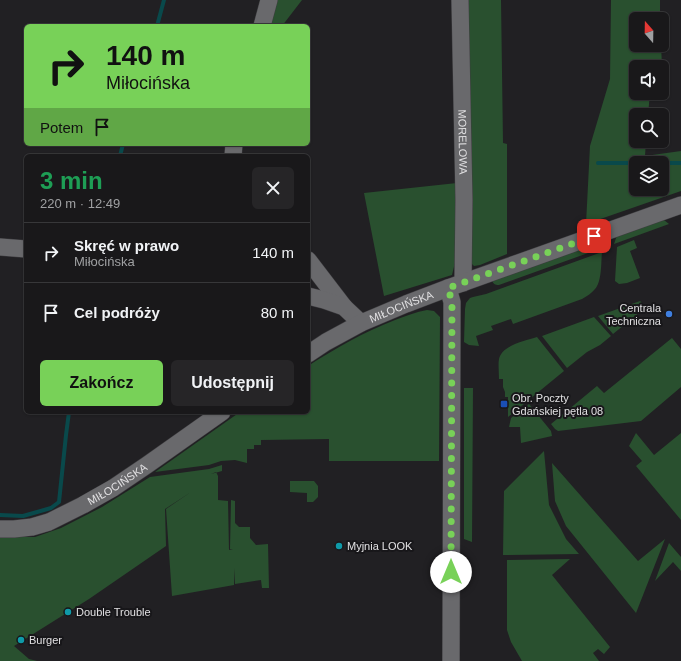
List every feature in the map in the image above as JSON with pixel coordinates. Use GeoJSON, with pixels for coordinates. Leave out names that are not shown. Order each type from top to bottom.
{"type":"FeatureCollection","features":[{"type":"Feature","properties":{"kind":"street"},"geometry":{"type":"LineString","coordinates":[[262,24],[268,0]]}},
{"type":"Feature","properties":{"kind":"street","name":"MORELOWA"},"geometry":{"type":"LineString","coordinates":[[451,661],[452,302],[456,286],[464,200],[460,0]]}},
{"type":"Feature","properties":{"kind":"street","name":"MIŁOCIŃSKA"},"geometry":{"type":"LineString","coordinates":[[310,353],[326,342],[360,324],[400,306],[681,205]]}},
{"type":"Feature","properties":{"kind":"street"},"geometry":{"type":"LineString","coordinates":[[0,249],[24,249]]}},
{"type":"Feature","properties":{"kind":"street"},"geometry":{"type":"LineString","coordinates":[[310,263],[344,307],[360,324]]}},
{"type":"Feature","properties":{"kind":"street"},"geometry":{"type":"LineString","coordinates":[[310,296],[344,307]]}},
{"type":"Feature","properties":{"kind":"street","name":"MIŁOCIŃSKA"},"geometry":{"type":"LineString","coordinates":[[0,529],[14,529],[49,522],[83,505],[119,484],[219,414]]}},
{"type":"Feature","properties":{"kind":"green space"},"geometry":{"type":"Polygon","coordinates":[[[270,0],[302,0],[284,24],[264,24],[270,0]]]}},
{"type":"Feature","properties":{"kind":"green space"},"geometry":{"type":"Polygon","coordinates":[[[465,0],[501,0],[503,143],[507,144],[507,254],[474,266],[469,255],[465,0]]]}},
{"type":"Feature","properties":{"kind":"green space"},"geometry":{"type":"Polygon","coordinates":[[[611,0],[660,0],[660,12],[629,12],[629,52],[661,52],[662,60],[629,60],[629,100],[649,100],[649,108],[629,108],[629,148],[646,148],[645,156],[629,156],[629,196],[667,196],[586,224],[590,146],[610,79],[611,0]]]}},
{"type":"Feature","properties":{"kind":"green space"},"geometry":{"type":"Polygon","coordinates":[[[681,151],[681,191],[669,195],[669,156],[645,156],[681,151]]]}},
{"type":"Feature","properties":{"kind":"green space"},"geometry":{"type":"Polygon","coordinates":[[[457,183],[457,254],[452,275],[384,296],[364,193],[457,183]]]}},
{"type":"Feature","properties":{"kind":"green space"},"geometry":{"type":"Polygon","coordinates":[[[664,220],[669,224],[614,244],[617,235],[664,220]]]}},
{"type":"Feature","properties":{"kind":"green space"},"geometry":{"type":"Polygon","coordinates":[[[634,240],[637,248],[630,251],[640,278],[627,283],[619,284],[615,281],[617,247],[634,240]]]}},
{"type":"Feature","properties":{"kind":"green space"},"geometry":{"type":"Polygon","coordinates":[[[595,243],[602,248],[499,285],[494,284],[492,281],[492,280],[595,243]]]}},
{"type":"Feature","properties":{"kind":"green space"},"geometry":{"type":"Polygon","coordinates":[[[602,252],[599,282],[588,296],[513,324],[511,319],[491,326],[493,330],[476,336],[479,346],[469,345],[464,342],[465,309],[466,303],[470,298],[486,294],[602,252]]]}},
{"type":"Feature","properties":{"kind":"green space"},"geometry":{"type":"Polygon","coordinates":[[[640,301],[646,307],[613,334],[598,316],[640,301]]]}},
{"type":"Feature","properties":{"kind":"green space"},"geometry":{"type":"Polygon","coordinates":[[[427,310],[434,311],[440,317],[439,461],[329,461],[329,439],[261,440],[261,445],[254,445],[254,449],[247,449],[247,463],[235,460],[221,461],[209,465],[155,472],[237,414],[310,414],[310,365],[361,335],[415,313],[427,310]]]}},
{"type":"Feature","properties":{"kind":"green space"},"geometry":{"type":"Polygon","coordinates":[[[594,317],[611,336],[567,368],[542,336],[594,317]]]}},
{"type":"Feature","properties":{"kind":"green space"},"geometry":{"type":"Polygon","coordinates":[[[537,337],[564,371],[508,417],[508,397],[505,397],[503,379],[499,379],[499,359],[501,354],[509,347],[537,337]]]}},
{"type":"Feature","properties":{"kind":"green space"},"geometry":{"type":"Polygon","coordinates":[[[672,338],[681,349],[681,387],[641,421],[558,431],[551,424],[597,386],[604,393],[672,338]]]}},
{"type":"Feature","properties":{"kind":"green space"},"geometry":{"type":"Polygon","coordinates":[[[464,388],[473,388],[472,542],[464,539],[464,388]]]}},
{"type":"Feature","properties":{"kind":"green space"},"geometry":{"type":"Polygon","coordinates":[[[529,404],[551,431],[552,436],[521,443],[520,427],[509,427],[511,418],[529,404]]]}},
{"type":"Feature","properties":{"kind":"green space"},"geometry":{"type":"Polygon","coordinates":[[[636,433],[654,455],[681,433],[681,520],[636,466],[642,461],[629,446],[636,433]]]}},
{"type":"Feature","properties":{"kind":"green space"},"geometry":{"type":"Polygon","coordinates":[[[544,451],[549,505],[566,539],[579,554],[503,555],[504,491],[544,451]]]}},
{"type":"Feature","properties":{"kind":"green space"},"geometry":{"type":"Polygon","coordinates":[[[552,463],[638,561],[665,539],[636,613],[566,526],[555,501],[552,463]]]}},
{"type":"Feature","properties":{"kind":"green space"},"geometry":{"type":"Polygon","coordinates":[[[222,465],[222,471],[216,473],[218,476],[218,500],[228,501],[229,550],[233,549],[230,549],[231,500],[235,501],[235,523],[239,527],[250,527],[250,538],[256,545],[268,544],[269,588],[262,588],[261,580],[235,584],[234,568],[234,585],[172,596],[166,509],[191,492],[165,509],[166,546],[89,599],[14,646],[29,659],[37,661],[0,661],[0,537],[35,537],[61,528],[102,507],[150,477],[209,469],[222,465]]]}},
{"type":"Feature","properties":{"kind":"green space"},"geometry":{"type":"Polygon","coordinates":[[[290,481],[314,481],[318,486],[318,497],[313,502],[307,502],[307,493],[290,492],[290,481]]]}},
{"type":"Feature","properties":{"kind":"green space"},"geometry":{"type":"Polygon","coordinates":[[[669,543],[681,557],[681,571],[673,562],[655,581],[669,543]]]}},
{"type":"Feature","properties":{"kind":"green space"},"geometry":{"type":"Polygon","coordinates":[[[570,559],[552,575],[610,647],[604,654],[598,649],[593,653],[599,661],[522,661],[511,642],[507,630],[507,560],[570,559]]]}},
{"type":"Feature","properties":{"kind":"waterway"},"geometry":{"type":"LineString","coordinates":[[158,24],[164,0]]}},
{"type":"Feature","properties":{"kind":"waterway"},"geometry":{"type":"LineString","coordinates":[[120,154],[122,146]]}},
{"type":"Feature","properties":{"kind":"waterway"},"geometry":{"type":"LineString","coordinates":[[598,163],[681,163]]}},
{"type":"Feature","properties":{"kind":"waterway"},"geometry":{"type":"LineString","coordinates":[[0,515],[23,516],[51,508],[59,502],[69,414]]}},
{"type":"Feature","properties":{"kind":"place","name":"Centrala Techniczna"},"geometry":{"type":"Point","coordinates":[669,314]}},
{"type":"Feature","properties":{"kind":"place","name":"Obr. Poczty Gdańskiej pętla 08"},"geometry":{"type":"Point","coordinates":[504,404]}},
{"type":"Feature","properties":{"kind":"place","name":"Myjnia LOOK"},"geometry":{"type":"Point","coordinates":[339,546]}},
{"type":"Feature","properties":{"kind":"place","name":"Double Trouble"},"geometry":{"type":"Point","coordinates":[68,612]}},
{"type":"Feature","properties":{"kind":"place","name":"Burger"},"geometry":{"type":"Point","coordinates":[21,640]}},
{"type":"Feature","properties":{"kind":"route"},"geometry":{"type":"LineString","coordinates":[[451,572],[452,302],[448,288],[594,236]]}}]}
